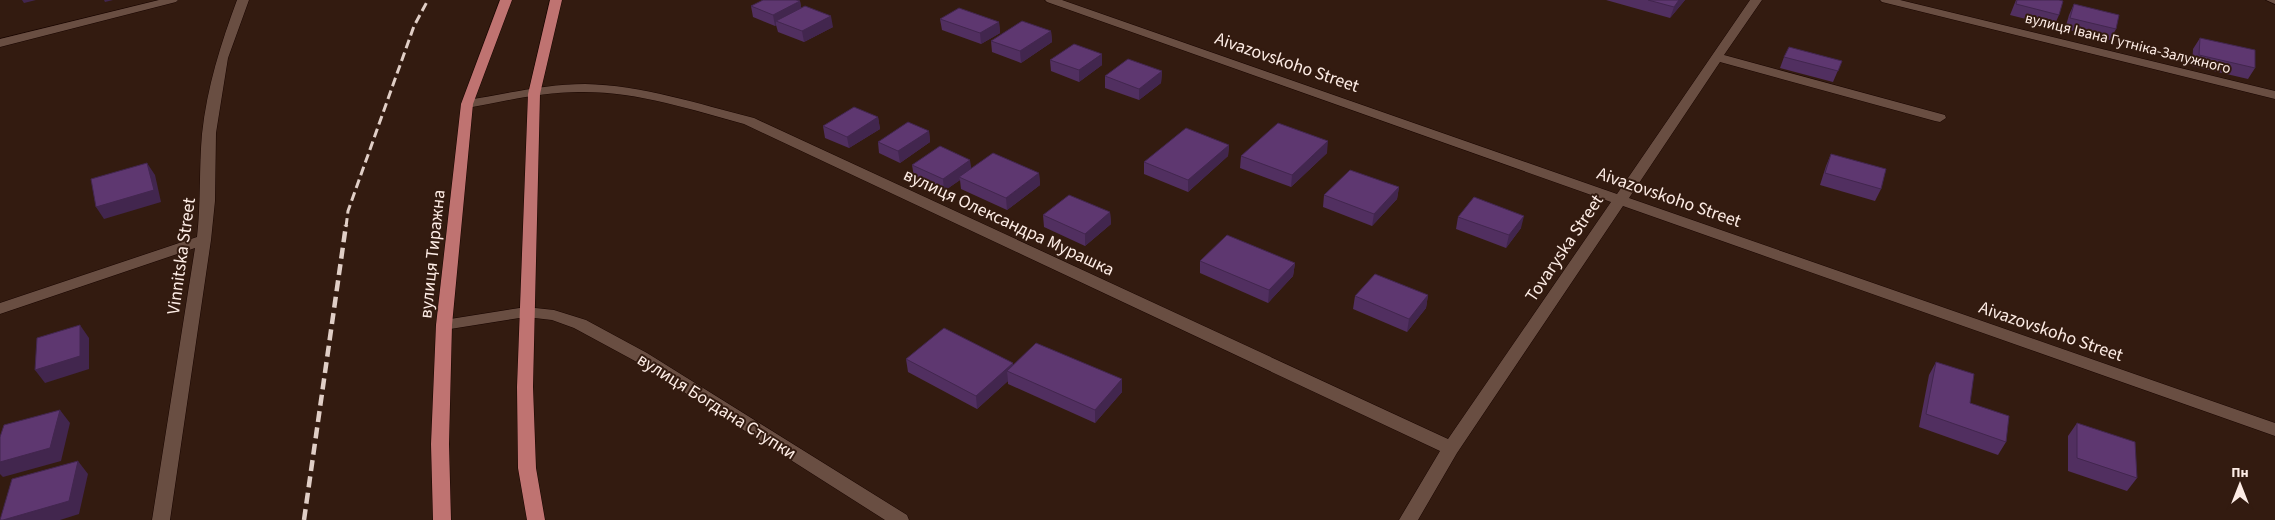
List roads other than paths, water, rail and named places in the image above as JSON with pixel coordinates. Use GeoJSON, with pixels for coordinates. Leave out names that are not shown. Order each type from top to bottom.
{"type":"FeatureCollection","features":[{"type":"Feature","properties":{"kind":"main road","name":"вулиця Тиражна"},"geometry":{"type":"LineString","coordinates":[[442,520],[440,444],[444,325],[467,104],[506,0]]}},
{"type":"Feature","properties":{"kind":"main road"},"geometry":{"type":"LineString","coordinates":[[536,520],[527,468],[525,386],[534,94],[556,0]]}},
{"type":"Feature","properties":{"kind":"street"},"geometry":{"type":"LineString","coordinates":[[0,43],[172,0]]}},
{"type":"Feature","properties":{"kind":"street","name":"Vinnitska Street"},"geometry":{"type":"LineString","coordinates":[[161,520],[204,240],[208,201],[209,133],[222,58],[243,0]]}},
{"type":"Feature","properties":{"kind":"street","name":"Aivazovskoho Street"},"geometry":{"type":"LineString","coordinates":[[1051,0],[2275,430]]}},
{"type":"Feature","properties":{"kind":"street","name":"Tovaryska Street"},"geometry":{"type":"LineString","coordinates":[[1408,520],[1451,448],[1756,0]]}},
{"type":"Feature","properties":{"kind":"street","name":"вулиця Івана Гутніка-Залужного"},"geometry":{"type":"LineString","coordinates":[[1886,0],[2275,95]]}},
{"type":"Feature","properties":{"kind":"street"},"geometry":{"type":"LineString","coordinates":[[1717,57],[1940,118]]}},
{"type":"Feature","properties":{"kind":"street","name":"вулиця Олександра Мурашка"},"geometry":{"type":"LineString","coordinates":[[467,104],[584,88],[626,91],[749,121],[1451,448]]}},
{"type":"Feature","properties":{"kind":"street"},"geometry":{"type":"LineString","coordinates":[[0,309],[204,240]]}},
{"type":"Feature","properties":{"kind":"street","name":"вулиця Богдана Ступки"},"geometry":{"type":"LineString","coordinates":[[444,325],[526,312],[554,315],[580,324],[641,357],[900,520]]}},
{"type":"Feature","properties":{"kind":"railway"},"geometry":{"type":"LineString","coordinates":[[346,227],[348,211],[414,26],[428,0]]}},
{"type":"Feature","properties":{"kind":"railway"},"geometry":{"type":"LineString","coordinates":[[304,520],[346,225]]}}]}
